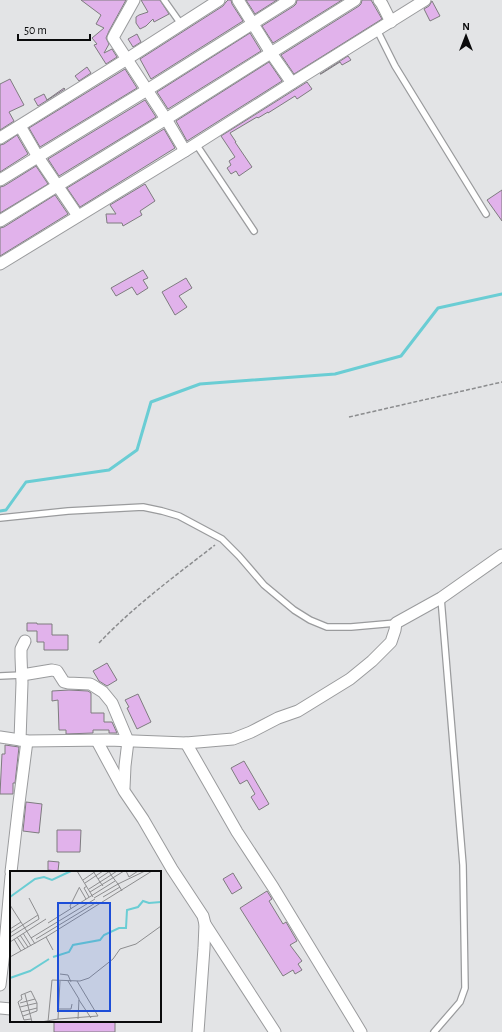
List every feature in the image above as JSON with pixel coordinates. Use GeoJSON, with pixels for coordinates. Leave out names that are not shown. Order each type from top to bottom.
{"type":"FeatureCollection","features":[{"type":"Feature","properties":{"kind":"street"},"geometry":{"type":"LineString","coordinates":[[134,0],[114,38],[185,151]]}},
{"type":"Feature","properties":{"kind":"street"},"geometry":{"type":"LineString","coordinates":[[1,134],[20,126],[219,0]]}},
{"type":"Feature","properties":{"kind":"street"},"geometry":{"type":"LineString","coordinates":[[238,0],[271,53],[292,83]]}},
{"type":"Feature","properties":{"kind":"street"},"geometry":{"type":"LineString","coordinates":[[0,180],[290,0]]}},
{"type":"Feature","properties":{"kind":"street"},"geometry":{"type":"LineString","coordinates":[[0,220],[166,119],[355,0]]}},
{"type":"Feature","properties":{"kind":"street"},"geometry":{"type":"LineString","coordinates":[[379,0],[391,22]]}},
{"type":"Feature","properties":{"kind":"street"},"geometry":{"type":"LineString","coordinates":[[0,264],[185,151],[426,0]]}},
{"type":"Feature","properties":{"kind":"street"},"geometry":{"type":"LineString","coordinates":[[20,126],[38,157],[78,216]]}},
{"type":"Feature","properties":{"kind":"street"},"geometry":{"type":"LineString","coordinates":[[0,737],[23,741],[128,741],[186,743],[233,739],[251,732],[278,718],[298,711],[350,679],[372,661],[391,642],[396,623],[441,598],[502,555]]}},
{"type":"Feature","properties":{"kind":"street"},"geometry":{"type":"LineString","coordinates":[[11,871],[19,803],[23,741],[21,649],[25,641]]}},
{"type":"Feature","properties":{"kind":"street"},"geometry":{"type":"LineString","coordinates":[[22,675],[52,670],[57,671],[64,682],[68,684],[90,684],[103,692],[112,703],[128,741],[124,791]]}},
{"type":"Feature","properties":{"kind":"street"},"geometry":{"type":"LineString","coordinates":[[96,741],[124,791],[143,819],[172,869],[204,916],[205,924],[198,1032]]}},
{"type":"Feature","properties":{"kind":"street"},"geometry":{"type":"LineString","coordinates":[[186,743],[237,832],[273,887],[360,1032]]}},
{"type":"Feature","properties":{"kind":"street"},"geometry":{"type":"LineString","coordinates":[[0,985],[9,929],[10,902]]}},
{"type":"Feature","properties":{"kind":"street"},"geometry":{"type":"LineString","coordinates":[[205,924],[275,1032]]}},
{"type":"Feature","properties":{"kind":"street"},"geometry":{"type":"LineString","coordinates":[[0,1008],[10,1009]]}},
{"type":"Feature","properties":{"kind":"lane"},"geometry":{"type":"LineString","coordinates":[[164,0],[181,24]]}},
{"type":"Feature","properties":{"kind":"lane"},"geometry":{"type":"LineString","coordinates":[[377,30],[395,66],[486,214]]}},
{"type":"Feature","properties":{"kind":"lane"},"geometry":{"type":"LineString","coordinates":[[196,144],[254,231]]}},
{"type":"Feature","properties":{"kind":"lane"},"geometry":{"type":"LineString","coordinates":[[0,518],[68,511],[143,507],[162,510],[179,516],[222,539],[264,585],[294,610],[310,620],[327,627],[351,627],[396,623]]}},
{"type":"Feature","properties":{"kind":"lane"},"geometry":{"type":"LineString","coordinates":[[434,1032],[460,1002],[466,988],[463,865],[441,598]]}},
{"type":"Feature","properties":{"kind":"lane"},"geometry":{"type":"LineString","coordinates":[[0,676],[22,675]]}},
{"type":"Feature","properties":{"kind":"path"},"geometry":{"type":"LineString","coordinates":[[349,417],[502,382]]}},
{"type":"Feature","properties":{"kind":"path"},"geometry":{"type":"LineString","coordinates":[[99,643],[136,607],[222,539]]}},
{"type":"Feature","properties":{"kind":"building"},"geometry":{"type":"Polygon","coordinates":[[[81,0],[126,0],[106,38],[109,44],[104,53],[112,49],[117,57],[106,64],[94,45],[97,44],[92,38],[104,28],[96,24],[101,15],[81,0]]]}},
{"type":"Feature","properties":{"kind":"building"},"geometry":{"type":"Polygon","coordinates":[[[141,0],[160,0],[169,14],[154,22],[153,19],[146,26],[140,29],[136,23],[136,17],[148,12],[141,0]]]}},
{"type":"Feature","properties":{"kind":"building"},"geometry":{"type":"Polygon","coordinates":[[[228,0],[231,0],[243,21],[151,79],[140,59],[223,6],[228,0]]]}},
{"type":"Feature","properties":{"kind":"building"},"geometry":{"type":"Polygon","coordinates":[[[246,0],[277,0],[255,14],[246,0]]]}},
{"type":"Feature","properties":{"kind":"building"},"geometry":{"type":"Polygon","coordinates":[[[297,0],[342,0],[273,43],[262,26],[294,6],[297,0]]]}},
{"type":"Feature","properties":{"kind":"building"},"geometry":{"type":"Polygon","coordinates":[[[362,0],[371,0],[382,19],[294,74],[281,55],[359,6],[362,0]]]}},
{"type":"Feature","properties":{"kind":"building"},"geometry":{"type":"Polygon","coordinates":[[[432,1],[440,16],[430,21],[424,9],[429,6],[432,1]]]}},
{"type":"Feature","properties":{"kind":"building"},"geometry":{"type":"Polygon","coordinates":[[[250,33],[261,51],[168,109],[157,92],[250,33]]]}},
{"type":"Feature","properties":{"kind":"building"},"geometry":{"type":"Polygon","coordinates":[[[137,34],[141,42],[133,47],[128,39],[137,34]]]}},
{"type":"Feature","properties":{"kind":"building"},"geometry":{"type":"Polygon","coordinates":[[[348,56],[351,60],[342,65],[340,62],[320,74],[348,56]]]}},
{"type":"Feature","properties":{"kind":"building"},"geometry":{"type":"Polygon","coordinates":[[[269,62],[282,81],[187,141],[176,121],[269,62]]]}},
{"type":"Feature","properties":{"kind":"building"},"geometry":{"type":"Polygon","coordinates":[[[87,67],[91,73],[79,81],[75,76],[87,67]]]}},
{"type":"Feature","properties":{"kind":"building"},"geometry":{"type":"Polygon","coordinates":[[[125,69],[137,88],[40,147],[29,128],[125,69]]]}},
{"type":"Feature","properties":{"kind":"building"},"geometry":{"type":"Polygon","coordinates":[[[10,79],[24,105],[9,112],[14,121],[0,130],[0,84],[10,79]]]}},
{"type":"Feature","properties":{"kind":"building"},"geometry":{"type":"Polygon","coordinates":[[[307,82],[312,89],[297,99],[295,96],[268,113],[258,118],[257,117],[230,133],[252,167],[239,176],[236,171],[231,174],[227,168],[231,165],[229,161],[235,157],[221,136],[307,82]]]}},
{"type":"Feature","properties":{"kind":"building"},"geometry":{"type":"Polygon","coordinates":[[[64,88],[65,89],[38,106],[34,99],[44,94],[47,100],[64,88]]]}},
{"type":"Feature","properties":{"kind":"building"},"geometry":{"type":"Polygon","coordinates":[[[145,100],[156,117],[59,176],[48,159],[145,100]]]}},
{"type":"Feature","properties":{"kind":"building"},"geometry":{"type":"Polygon","coordinates":[[[164,129],[175,148],[80,207],[67,188],[164,129]]]}},
{"type":"Feature","properties":{"kind":"building"},"geometry":{"type":"Polygon","coordinates":[[[17,135],[28,154],[0,172],[0,145],[17,135]]]}},
{"type":"Feature","properties":{"kind":"building"},"geometry":{"type":"Polygon","coordinates":[[[36,166],[48,184],[0,213],[0,187],[36,166]]]}},
{"type":"Feature","properties":{"kind":"building"},"geometry":{"type":"Polygon","coordinates":[[[145,184],[155,201],[140,211],[142,215],[123,226],[122,223],[107,223],[106,214],[116,214],[110,205],[145,184]]]}},
{"type":"Feature","properties":{"kind":"building"},"geometry":{"type":"Polygon","coordinates":[[[502,190],[502,221],[487,200],[502,190]]]}},
{"type":"Feature","properties":{"kind":"building"},"geometry":{"type":"Polygon","coordinates":[[[55,195],[68,214],[0,256],[0,228],[4,227],[55,195]]]}},
{"type":"Feature","properties":{"kind":"building"},"geometry":{"type":"Polygon","coordinates":[[[143,270],[148,278],[143,280],[148,288],[137,295],[132,287],[116,296],[111,288],[143,270]]]}},
{"type":"Feature","properties":{"kind":"building"},"geometry":{"type":"Polygon","coordinates":[[[186,278],[192,288],[179,296],[187,307],[175,315],[162,292],[186,278]]]}},
{"type":"Feature","properties":{"kind":"building"},"geometry":{"type":"Polygon","coordinates":[[[27,623],[52,624],[52,635],[68,635],[68,650],[44,650],[44,642],[37,642],[37,631],[27,631],[27,623]]]}},
{"type":"Feature","properties":{"kind":"building"},"geometry":{"type":"Polygon","coordinates":[[[107,663],[117,680],[107,686],[99,681],[93,671],[107,663]]]}},
{"type":"Feature","properties":{"kind":"building"},"geometry":{"type":"Polygon","coordinates":[[[52,691],[88,691],[91,693],[91,713],[104,713],[104,722],[112,722],[117,733],[109,733],[109,730],[93,730],[93,733],[66,734],[66,730],[59,730],[58,700],[52,701],[52,691]]]}},
{"type":"Feature","properties":{"kind":"building"},"geometry":{"type":"Polygon","coordinates":[[[138,694],[151,722],[137,729],[127,708],[129,707],[125,700],[138,694]]]}},
{"type":"Feature","properties":{"kind":"building"},"geometry":{"type":"Polygon","coordinates":[[[5,745],[19,747],[15,783],[13,783],[13,794],[0,794],[2,754],[5,754],[5,745]]]}},
{"type":"Feature","properties":{"kind":"building"},"geometry":{"type":"Polygon","coordinates":[[[244,761],[269,804],[259,810],[251,797],[255,794],[247,780],[240,784],[231,768],[244,761]]]}},
{"type":"Feature","properties":{"kind":"building"},"geometry":{"type":"Polygon","coordinates":[[[26,802],[42,804],[39,833],[23,831],[26,802]]]}},
{"type":"Feature","properties":{"kind":"building"},"geometry":{"type":"Polygon","coordinates":[[[57,830],[81,830],[80,852],[57,852],[57,830]]]}},
{"type":"Feature","properties":{"kind":"building"},"geometry":{"type":"Polygon","coordinates":[[[48,861],[59,862],[58,871],[48,870],[48,861]]]}},
{"type":"Feature","properties":{"kind":"building"},"geometry":{"type":"Polygon","coordinates":[[[233,873],[242,888],[232,894],[223,879],[233,873]]]}},
{"type":"Feature","properties":{"kind":"building"},"geometry":{"type":"Polygon","coordinates":[[[267,891],[272,899],[269,901],[283,924],[286,922],[297,941],[290,945],[302,961],[298,964],[302,970],[295,974],[293,970],[283,976],[240,908],[267,891]]]}},
{"type":"Feature","properties":{"kind":"building"},"geometry":{"type":"Polygon","coordinates":[[[54,1022],[115,1022],[115,1032],[54,1032],[54,1022]]]}},
{"type":"Feature","properties":{"kind":"waterway"},"geometry":{"type":"LineString","coordinates":[[0,511],[6,510],[26,482],[109,470],[137,450],[151,402],[200,384],[335,374],[401,356],[438,308],[502,294]]}}]}
